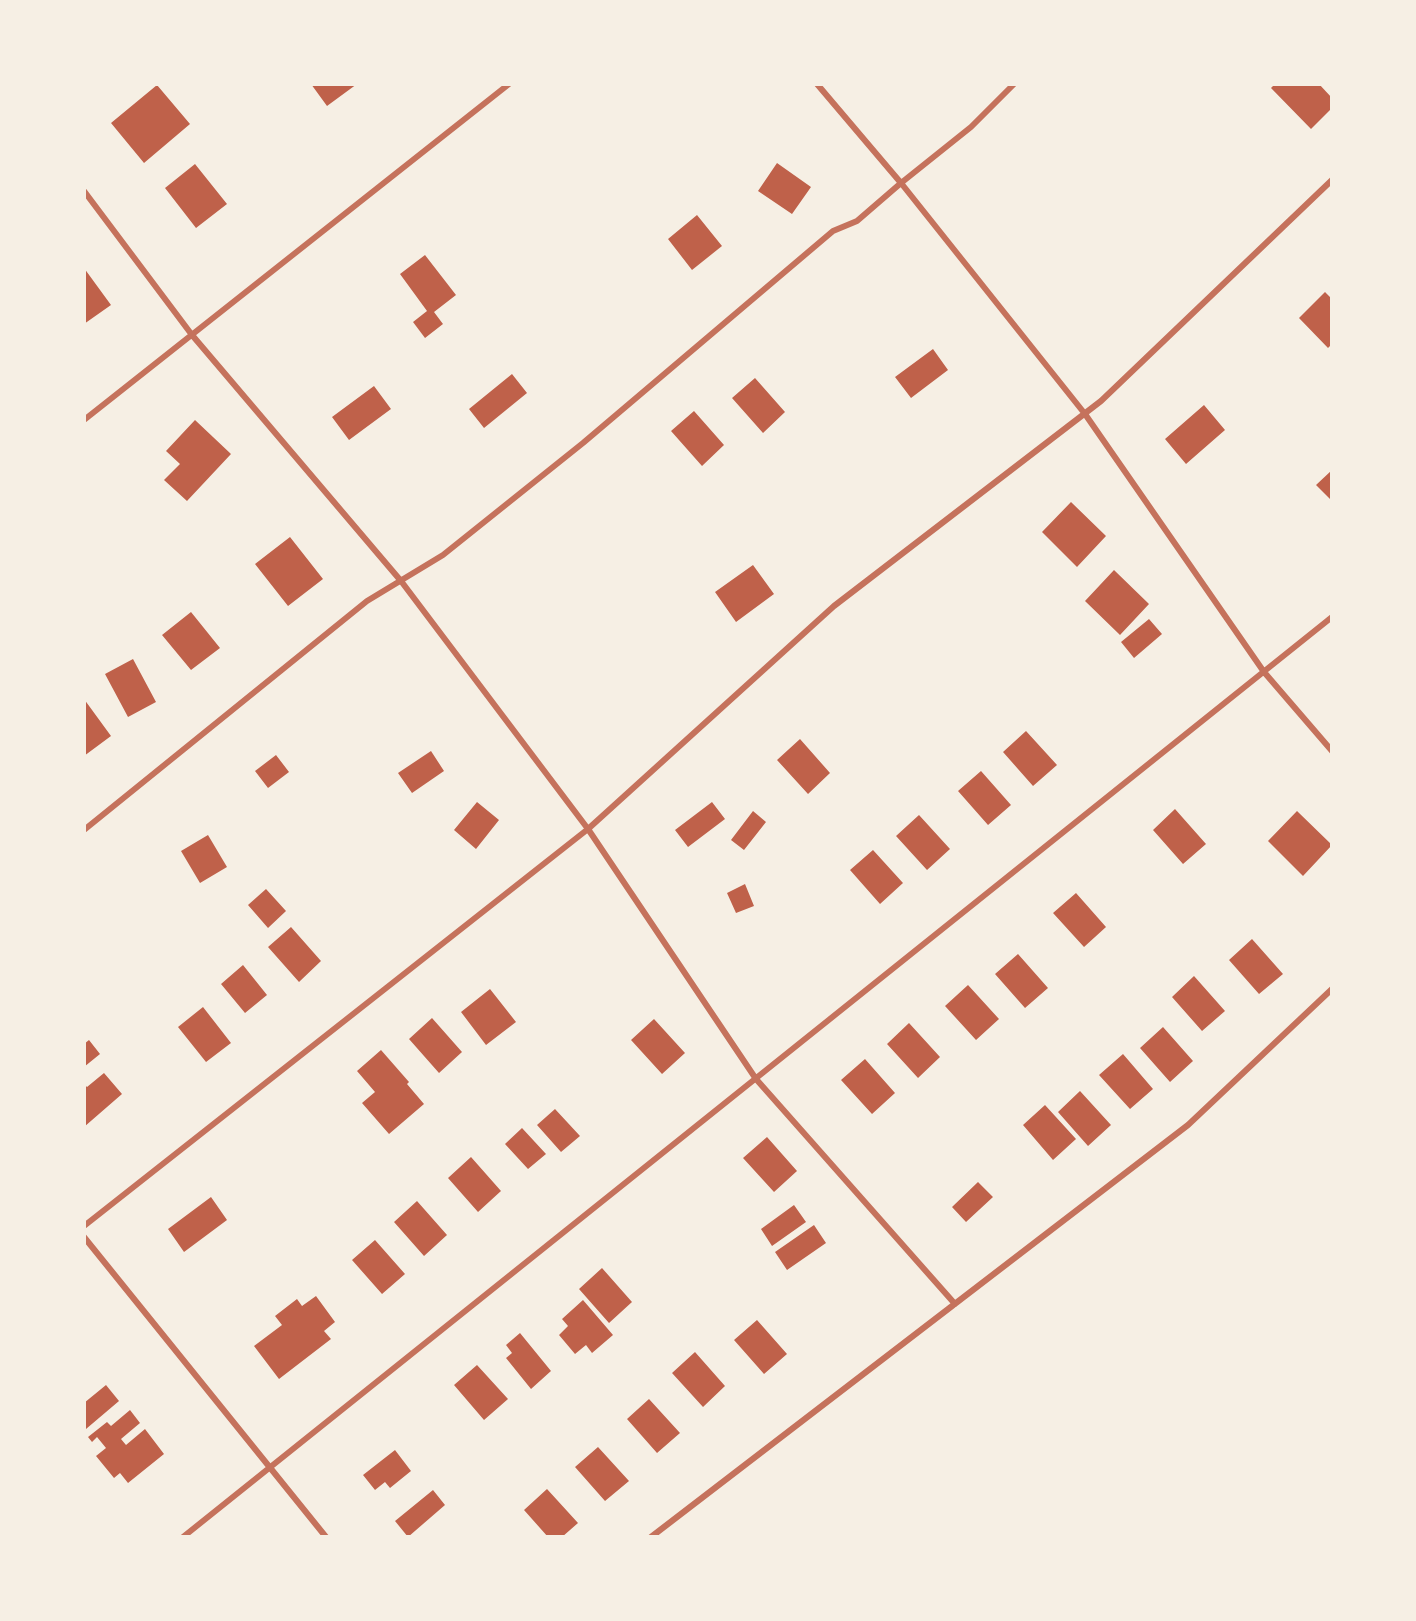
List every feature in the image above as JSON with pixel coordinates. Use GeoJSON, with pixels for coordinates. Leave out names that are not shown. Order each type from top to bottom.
{"type":"FeatureCollection","features":[{"type":"Feature","properties":{"kind":"street"},"geometry":{"type":"LineString","coordinates":[[84,420],[509,84]]}},
{"type":"Feature","properties":{"kind":"street"},"geometry":{"type":"LineString","coordinates":[[817,84],[901,183],[1085,414],[1264,672],[1332,751]]}},
{"type":"Feature","properties":{"kind":"street"},"geometry":{"type":"LineString","coordinates":[[84,830],[367,601],[443,555],[583,443],[833,231],[857,221],[971,127],[1014,84]]}},
{"type":"Feature","properties":{"kind":"street"},"geometry":{"type":"LineString","coordinates":[[84,1226],[588,829],[834,606],[1085,414],[1110,393],[1332,180]]}},
{"type":"Feature","properties":{"kind":"street"},"geometry":{"type":"LineString","coordinates":[[84,191],[192,335],[401,580],[588,829],[756,1079],[955,1304]]}},
{"type":"Feature","properties":{"kind":"street"},"geometry":{"type":"LineString","coordinates":[[183,1537],[1332,617]]}},
{"type":"Feature","properties":{"kind":"street"},"geometry":{"type":"LineString","coordinates":[[651,1537],[1188,1125],[1332,989]]}},
{"type":"Feature","properties":{"kind":"street"},"geometry":{"type":"LineString","coordinates":[[84,1237],[326,1537]]}},
{"type":"Feature","properties":{"kind":"building"},"geometry":{"type":"Polygon","coordinates":[[[311,84],[357,84],[327,106],[311,84]]]}},
{"type":"Feature","properties":{"kind":"building"},"geometry":{"type":"Polygon","coordinates":[[[1275,84],[1319,84],[1332,98],[1332,108],[1311,129],[1271,88],[1275,84]]]}},
{"type":"Feature","properties":{"kind":"building"},"geometry":{"type":"Polygon","coordinates":[[[157,85],[190,124],[144,163],[111,123],[157,85]]]}},
{"type":"Feature","properties":{"kind":"building"},"geometry":{"type":"Polygon","coordinates":[[[777,163],[811,187],[792,214],[758,191],[777,163]]]}},
{"type":"Feature","properties":{"kind":"building"},"geometry":{"type":"Polygon","coordinates":[[[195,164],[227,204],[196,228],[165,188],[195,164]]]}},
{"type":"Feature","properties":{"kind":"building"},"geometry":{"type":"Polygon","coordinates":[[[697,215],[722,246],[692,270],[668,239],[697,215]]]}},
{"type":"Feature","properties":{"kind":"building"},"geometry":{"type":"Polygon","coordinates":[[[425,255],[456,295],[434,312],[443,324],[425,338],[413,322],[427,311],[400,274],[425,255]]]}},
{"type":"Feature","properties":{"kind":"building"},"geometry":{"type":"Polygon","coordinates":[[[84,268],[111,305],[84,324],[84,268]]]}},
{"type":"Feature","properties":{"kind":"building"},"geometry":{"type":"Polygon","coordinates":[[[1325,292],[1332,299],[1332,344],[1328,348],[1299,318],[1325,292]]]}},
{"type":"Feature","properties":{"kind":"building"},"geometry":{"type":"Polygon","coordinates":[[[933,349],[948,370],[911,398],[895,377],[933,349]]]}},
{"type":"Feature","properties":{"kind":"building"},"geometry":{"type":"Polygon","coordinates":[[[512,374],[527,393],[484,428],[469,409],[512,374]]]}},
{"type":"Feature","properties":{"kind":"building"},"geometry":{"type":"Polygon","coordinates":[[[755,378],[785,412],[763,433],[732,398],[755,378]]]}},
{"type":"Feature","properties":{"kind":"building"},"geometry":{"type":"Polygon","coordinates":[[[374,386],[391,409],[349,440],[332,417],[374,386]]]}},
{"type":"Feature","properties":{"kind":"building"},"geometry":{"type":"Polygon","coordinates":[[[1204,405],[1225,430],[1186,464],[1165,439],[1204,405]]]}},
{"type":"Feature","properties":{"kind":"building"},"geometry":{"type":"Polygon","coordinates":[[[694,411],[724,445],[702,466],[671,431],[694,411]]]}},
{"type":"Feature","properties":{"kind":"building"},"geometry":{"type":"Polygon","coordinates":[[[195,420],[231,454],[187,501],[164,480],[180,464],[166,451],[195,420]]]}},
{"type":"Feature","properties":{"kind":"building"},"geometry":{"type":"Polygon","coordinates":[[[1332,470],[1332,501],[1316,485],[1332,470]]]}},
{"type":"Feature","properties":{"kind":"building"},"geometry":{"type":"Polygon","coordinates":[[[1071,502],[1106,536],[1077,567],[1042,532],[1071,502]]]}},
{"type":"Feature","properties":{"kind":"building"},"geometry":{"type":"Polygon","coordinates":[[[290,537],[323,579],[288,606],[255,564],[290,537]]]}},
{"type":"Feature","properties":{"kind":"building"},"geometry":{"type":"Polygon","coordinates":[[[753,565],[774,594],[736,622],[715,592],[753,565]]]}},
{"type":"Feature","properties":{"kind":"building"},"geometry":{"type":"Polygon","coordinates":[[[1114,570],[1149,604],[1120,635],[1085,601],[1114,570]]]}},
{"type":"Feature","properties":{"kind":"building"},"geometry":{"type":"Polygon","coordinates":[[[191,612],[220,648],[191,670],[162,635],[191,612]]]}},
{"type":"Feature","properties":{"kind":"building"},"geometry":{"type":"Polygon","coordinates":[[[1149,619],[1162,634],[1134,658],[1121,642],[1149,619]]]}},
{"type":"Feature","properties":{"kind":"building"},"geometry":{"type":"Polygon","coordinates":[[[133,659],[156,702],[128,717],[105,674],[133,659]]]}},
{"type":"Feature","properties":{"kind":"building"},"geometry":{"type":"Polygon","coordinates":[[[84,699],[111,736],[84,756],[84,699]]]}},
{"type":"Feature","properties":{"kind":"building"},"geometry":{"type":"Polygon","coordinates":[[[1026,731],[1057,765],[1033,786],[1003,752],[1026,731]]]}},
{"type":"Feature","properties":{"kind":"building"},"geometry":{"type":"Polygon","coordinates":[[[800,739],[830,773],[808,794],[777,760],[800,739]]]}},
{"type":"Feature","properties":{"kind":"building"},"geometry":{"type":"Polygon","coordinates":[[[431,751],[444,771],[412,793],[398,773],[431,751]]]}},
{"type":"Feature","properties":{"kind":"building"},"geometry":{"type":"Polygon","coordinates":[[[276,755],[289,772],[268,788],[255,771],[276,755]]]}},
{"type":"Feature","properties":{"kind":"building"},"geometry":{"type":"Polygon","coordinates":[[[981,771],[1011,805],[988,825],[958,791],[981,771]]]}},
{"type":"Feature","properties":{"kind":"building"},"geometry":{"type":"Polygon","coordinates":[[[477,802],[499,820],[476,849],[454,830],[477,802]]]}},
{"type":"Feature","properties":{"kind":"building"},"geometry":{"type":"Polygon","coordinates":[[[712,802],[725,819],[688,847],[675,830],[712,802]]]}},
{"type":"Feature","properties":{"kind":"building"},"geometry":{"type":"Polygon","coordinates":[[[1175,809],[1206,844],[1183,864],[1153,830],[1175,809]]]}},
{"type":"Feature","properties":{"kind":"building"},"geometry":{"type":"Polygon","coordinates":[[[753,811],[766,822],[744,850],[731,840],[753,811]]]}},
{"type":"Feature","properties":{"kind":"building"},"geometry":{"type":"Polygon","coordinates":[[[1297,811],[1332,845],[1303,876],[1268,841],[1297,811]]]}},
{"type":"Feature","properties":{"kind":"building"},"geometry":{"type":"Polygon","coordinates":[[[919,815],[950,849],[927,870],[896,836],[919,815]]]}},
{"type":"Feature","properties":{"kind":"building"},"geometry":{"type":"Polygon","coordinates":[[[208,835],[227,867],[200,883],[181,851],[208,835]]]}},
{"type":"Feature","properties":{"kind":"building"},"geometry":{"type":"Polygon","coordinates":[[[873,850],[903,883],[880,904],[850,870],[873,850]]]}},
{"type":"Feature","properties":{"kind":"building"},"geometry":{"type":"Polygon","coordinates":[[[745,884],[754,906],[736,913],[727,893],[745,884]]]}},
{"type":"Feature","properties":{"kind":"building"},"geometry":{"type":"Polygon","coordinates":[[[266,889],[286,911],[268,928],[248,905],[266,889]]]}},
{"type":"Feature","properties":{"kind":"building"},"geometry":{"type":"Polygon","coordinates":[[[1076,893],[1106,927],[1084,947],[1053,913],[1076,893]]]}},
{"type":"Feature","properties":{"kind":"building"},"geometry":{"type":"Polygon","coordinates":[[[291,927],[321,961],[299,982],[268,947],[291,927]]]}},
{"type":"Feature","properties":{"kind":"building"},"geometry":{"type":"Polygon","coordinates":[[[1252,939],[1283,974],[1259,994],[1229,960],[1252,939]]]}},
{"type":"Feature","properties":{"kind":"building"},"geometry":{"type":"Polygon","coordinates":[[[1018,954],[1048,988],[1025,1008],[995,974],[1018,954]]]}},
{"type":"Feature","properties":{"kind":"building"},"geometry":{"type":"Polygon","coordinates":[[[243,965],[267,995],[245,1013],[221,984],[243,965]]]}},
{"type":"Feature","properties":{"kind":"building"},"geometry":{"type":"Polygon","coordinates":[[[1194,976],[1225,1011],[1202,1031],[1172,997],[1194,976]]]}},
{"type":"Feature","properties":{"kind":"building"},"geometry":{"type":"Polygon","coordinates":[[[968,985],[999,1019],[976,1040],[945,1006],[968,985]]]}},
{"type":"Feature","properties":{"kind":"building"},"geometry":{"type":"Polygon","coordinates":[[[490,989],[516,1022],[486,1045],[461,1012],[490,989]]]}},
{"type":"Feature","properties":{"kind":"building"},"geometry":{"type":"Polygon","coordinates":[[[203,1007],[231,1043],[206,1062],[178,1027],[203,1007]]]}},
{"type":"Feature","properties":{"kind":"building"},"geometry":{"type":"Polygon","coordinates":[[[432,1018],[462,1052],[439,1073],[409,1039],[432,1018]]]}},
{"type":"Feature","properties":{"kind":"building"},"geometry":{"type":"Polygon","coordinates":[[[654,1019],[685,1053],[662,1074],[631,1040],[654,1019]]]}},
{"type":"Feature","properties":{"kind":"building"},"geometry":{"type":"Polygon","coordinates":[[[909,1023],[940,1057],[918,1078],[887,1044],[909,1023]]]}},
{"type":"Feature","properties":{"kind":"building"},"geometry":{"type":"Polygon","coordinates":[[[1163,1027],[1193,1061],[1170,1082],[1140,1048],[1163,1027]]]}},
{"type":"Feature","properties":{"kind":"building"},"geometry":{"type":"Polygon","coordinates":[[[89,1040],[100,1054],[84,1067],[84,1044],[89,1040]]]}},
{"type":"Feature","properties":{"kind":"building"},"geometry":{"type":"Polygon","coordinates":[[[381,1050],[409,1082],[407,1084],[424,1104],[389,1134],[362,1103],[375,1092],[357,1071],[381,1050]]]}},
{"type":"Feature","properties":{"kind":"building"},"geometry":{"type":"Polygon","coordinates":[[[1123,1054],[1153,1089],[1130,1109],[1099,1075],[1123,1054]]]}},
{"type":"Feature","properties":{"kind":"building"},"geometry":{"type":"Polygon","coordinates":[[[865,1059],[895,1093],[872,1114],[841,1080],[865,1059]]]}},
{"type":"Feature","properties":{"kind":"building"},"geometry":{"type":"Polygon","coordinates":[[[104,1073],[122,1094],[84,1127],[84,1084],[87,1087],[104,1073]]]}},
{"type":"Feature","properties":{"kind":"building"},"geometry":{"type":"Polygon","coordinates":[[[1080,1091],[1111,1125],[1088,1146],[1058,1112],[1080,1091]]]}},
{"type":"Feature","properties":{"kind":"building"},"geometry":{"type":"Polygon","coordinates":[[[1045,1105],[1076,1139],[1053,1160],[1023,1125],[1045,1105]]]}},
{"type":"Feature","properties":{"kind":"building"},"geometry":{"type":"Polygon","coordinates":[[[555,1109],[580,1136],[561,1152],[537,1125],[555,1109]]]}},
{"type":"Feature","properties":{"kind":"building"},"geometry":{"type":"Polygon","coordinates":[[[522,1128],[546,1154],[528,1169],[505,1144],[522,1128]]]}},
{"type":"Feature","properties":{"kind":"building"},"geometry":{"type":"Polygon","coordinates":[[[767,1137],[797,1171],[774,1192],[743,1158],[767,1137]]]}},
{"type":"Feature","properties":{"kind":"building"},"geometry":{"type":"Polygon","coordinates":[[[471,1157],[501,1191],[478,1212],[448,1178],[471,1157]]]}},
{"type":"Feature","properties":{"kind":"building"},"geometry":{"type":"Polygon","coordinates":[[[978,1182],[993,1197],[966,1222],[952,1207],[978,1182]]]}},
{"type":"Feature","properties":{"kind":"building"},"geometry":{"type":"Polygon","coordinates":[[[211,1197],[227,1220],[184,1252],[168,1229],[211,1197]]]}},
{"type":"Feature","properties":{"kind":"building"},"geometry":{"type":"Polygon","coordinates":[[[417,1201],[447,1235],[424,1256],[394,1222],[417,1201]]]}},
{"type":"Feature","properties":{"kind":"building"},"geometry":{"type":"Polygon","coordinates":[[[794,1205],[806,1222],[772,1246],[761,1229],[794,1205]]]}},
{"type":"Feature","properties":{"kind":"building"},"geometry":{"type":"Polygon","coordinates":[[[814,1225],[826,1243],[787,1270],[775,1252],[814,1225]]]}},
{"type":"Feature","properties":{"kind":"building"},"geometry":{"type":"Polygon","coordinates":[[[375,1240],[405,1274],[382,1294],[352,1260],[375,1240]]]}},
{"type":"Feature","properties":{"kind":"building"},"geometry":{"type":"Polygon","coordinates":[[[602,1268],[632,1302],[609,1323],[579,1289],[602,1268]]]}},
{"type":"Feature","properties":{"kind":"building"},"geometry":{"type":"Polygon","coordinates":[[[316,1296],[335,1322],[324,1331],[331,1339],[279,1379],[254,1346],[282,1325],[275,1316],[297,1299],[302,1306],[316,1296]]]}},
{"type":"Feature","properties":{"kind":"building"},"geometry":{"type":"Polygon","coordinates":[[[583,1300],[613,1335],[592,1353],[586,1345],[575,1354],[559,1335],[568,1326],[562,1319],[583,1300]]]}},
{"type":"Feature","properties":{"kind":"building"},"geometry":{"type":"Polygon","coordinates":[[[757,1320],[787,1354],[764,1374],[734,1340],[757,1320]]]}},
{"type":"Feature","properties":{"kind":"building"},"geometry":{"type":"Polygon","coordinates":[[[520,1333],[551,1371],[531,1389],[506,1358],[512,1353],[506,1345],[520,1333]]]}},
{"type":"Feature","properties":{"kind":"building"},"geometry":{"type":"Polygon","coordinates":[[[695,1352],[725,1386],[703,1407],[672,1373],[695,1352]]]}},
{"type":"Feature","properties":{"kind":"building"},"geometry":{"type":"Polygon","coordinates":[[[477,1365],[508,1399],[484,1420],[454,1385],[477,1365]]]}},
{"type":"Feature","properties":{"kind":"building"},"geometry":{"type":"Polygon","coordinates":[[[106,1385],[119,1401],[86,1429],[84,1403],[106,1385]]]}},
{"type":"Feature","properties":{"kind":"building"},"geometry":{"type":"Polygon","coordinates":[[[649,1399],[680,1433],[657,1453],[627,1419],[649,1399]]]}},
{"type":"Feature","properties":{"kind":"building"},"geometry":{"type":"Polygon","coordinates":[[[130,1410],[140,1423],[121,1439],[126,1445],[145,1429],[164,1454],[128,1483],[120,1473],[114,1478],[96,1456],[106,1448],[97,1437],[92,1442],[88,1437],[107,1422],[111,1426],[130,1410]]]}},
{"type":"Feature","properties":{"kind":"building"},"geometry":{"type":"Polygon","coordinates":[[[598,1447],[629,1481],[605,1501],[575,1467],[598,1447]]]}},
{"type":"Feature","properties":{"kind":"building"},"geometry":{"type":"Polygon","coordinates":[[[395,1450],[411,1471],[390,1488],[385,1482],[375,1490],[363,1475],[395,1450]]]}},
{"type":"Feature","properties":{"kind":"building"},"geometry":{"type":"Polygon","coordinates":[[[547,1489],[578,1523],[562,1537],[548,1537],[524,1510],[547,1489]]]}},
{"type":"Feature","properties":{"kind":"building"},"geometry":{"type":"Polygon","coordinates":[[[433,1490],[445,1505],[408,1537],[395,1521],[433,1490]]]}}]}
